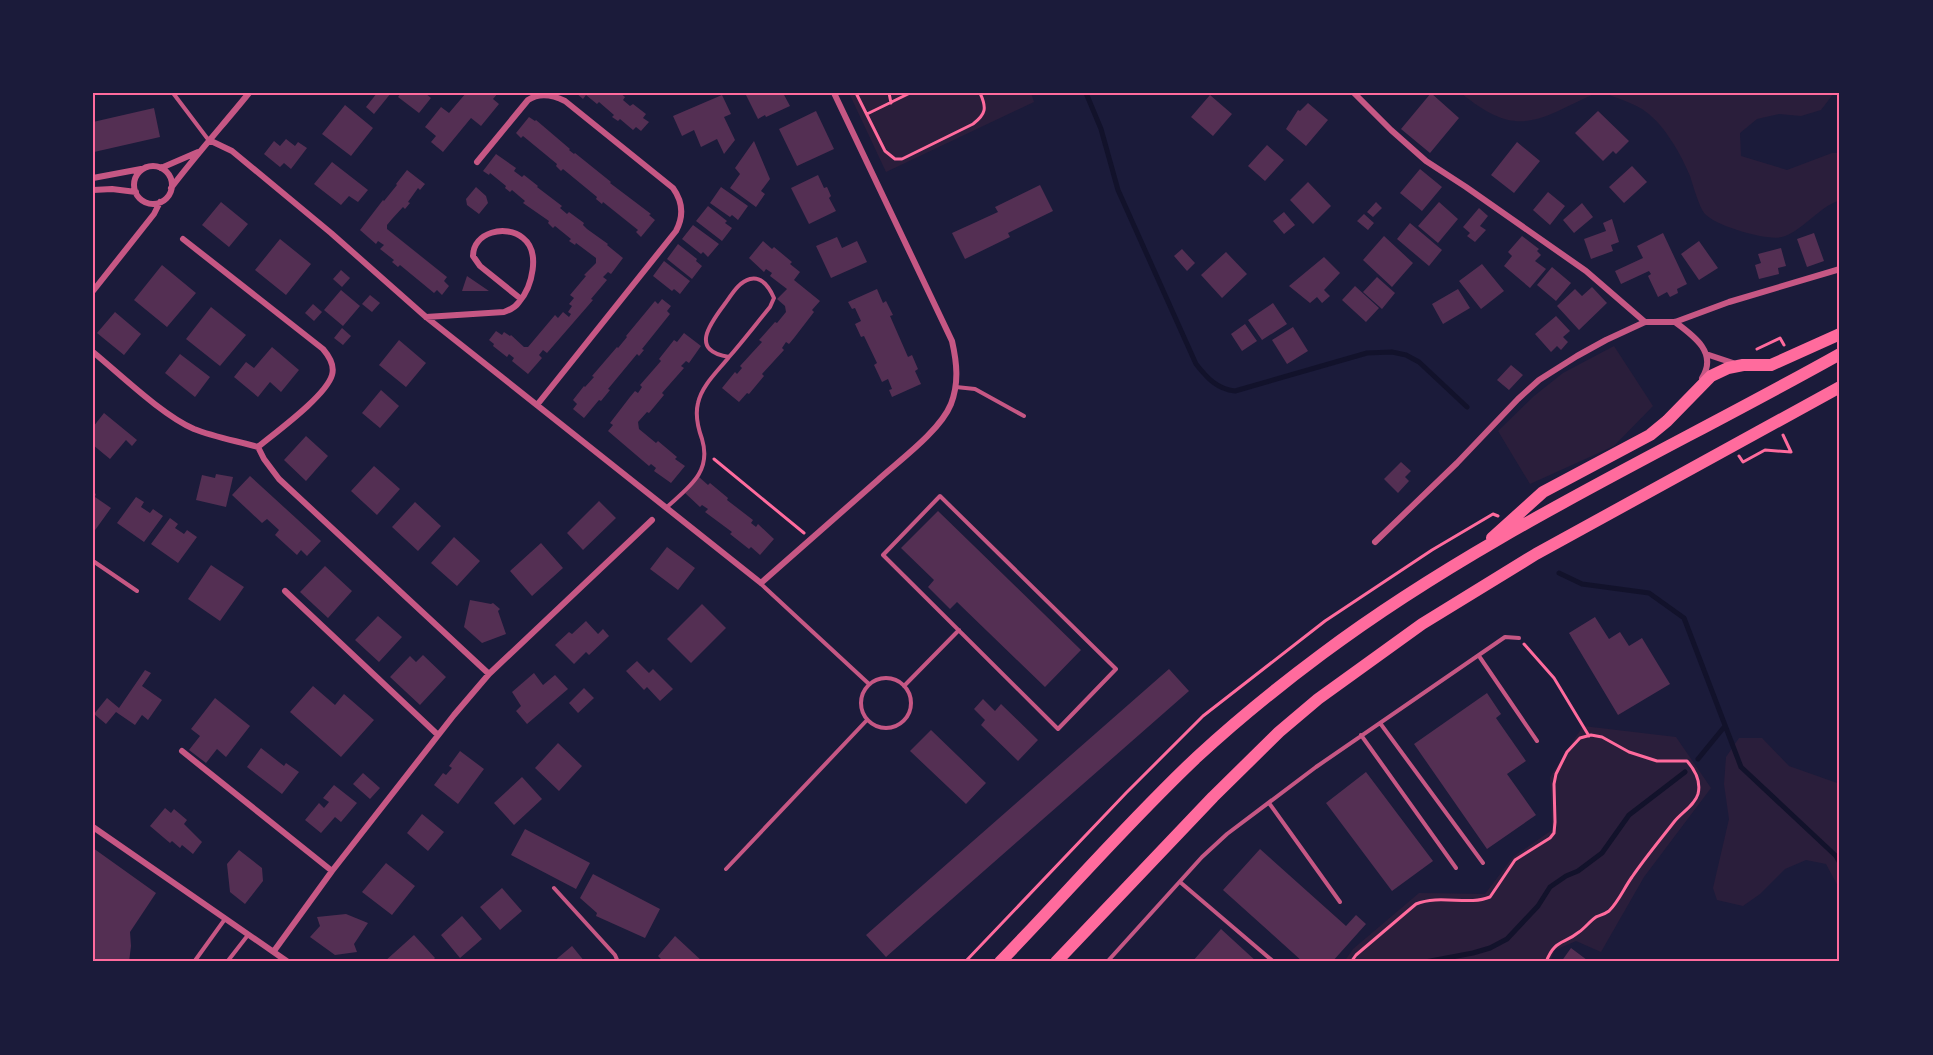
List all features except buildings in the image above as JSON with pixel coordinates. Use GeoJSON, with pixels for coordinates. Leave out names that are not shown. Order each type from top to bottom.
{"type":"FeatureCollection","features":[{"type":"Feature","properties":{"kind":"highway"},"geometry":{"type":"LineString","coordinates":[[1477,552],[1543,492],[1650,435],[1711,376],[1728,368],[1743,365],[1772,365],[1840,334]]}},
{"type":"Feature","properties":{"kind":"highway"},"geometry":{"type":"LineString","coordinates":[[1000,962],[1197,757],[1323,653],[1407,595],[1530,521],[1840,354]]}},
{"type":"Feature","properties":{"kind":"highway"},"geometry":{"type":"LineString","coordinates":[[1056,962],[1213,797],[1279,732],[1318,699],[1422,624],[1536,554],[1840,387]]}},
{"type":"Feature","properties":{"kind":"street"},"geometry":{"type":"LineString","coordinates":[[93,291],[154,214],[160,202],[169,194],[198,152],[211,141],[249,93]]}},
{"type":"Feature","properties":{"kind":"street"},"geometry":{"type":"LineString","coordinates":[[211,141],[232,151],[331,233],[426,317],[760,583],[917,445],[943,418],[950,406],[956,387],[957,363],[952,341],[834,93]]}},
{"type":"Feature","properties":{"kind":"street"},"geometry":{"type":"LineString","coordinates":[[1354,93],[1426,161],[1586,271],[1645,322]]}},
{"type":"Feature","properties":{"kind":"street"},"geometry":{"type":"LineString","coordinates":[[477,162],[528,100],[538,95],[552,96],[565,101],[673,188],[682,208],[680,225],[676,231],[537,405]]}},
{"type":"Feature","properties":{"kind":"street"},"geometry":{"type":"LineString","coordinates":[[161,168],[198,152]]}},
{"type":"Feature","properties":{"kind":"street"},"geometry":{"type":"LineString","coordinates":[[93,178],[156,166],[170,176],[171,188]]}},
{"type":"Feature","properties":{"kind":"street"},"geometry":{"type":"LineString","coordinates":[[144,168],[136,176],[134,187],[138,197],[148,203],[160,202]]}},
{"type":"Feature","properties":{"kind":"street"},"geometry":{"type":"LineString","coordinates":[[93,190],[112,189],[136,192]]}},
{"type":"Feature","properties":{"kind":"street"},"geometry":{"type":"LineString","coordinates":[[426,317],[504,312],[513,308],[521,299],[532,272],[531,251],[523,238],[506,231],[494,231],[478,241],[473,256],[476,262],[521,299]]}},
{"type":"Feature","properties":{"kind":"street"},"geometry":{"type":"LineString","coordinates":[[183,239],[323,349],[331,361],[332,376],[326,385],[312,401],[258,447]]}},
{"type":"Feature","properties":{"kind":"street"},"geometry":{"type":"LineString","coordinates":[[1375,542],[1539,380],[1606,340],[1645,322],[1675,322],[1729,302],[1840,269]]}},
{"type":"Feature","properties":{"kind":"street"},"geometry":{"type":"LineString","coordinates":[[1675,322],[1697,339],[1706,354],[1708,366],[1692,394]]}},
{"type":"Feature","properties":{"kind":"street"},"geometry":{"type":"LineString","coordinates":[[93,352],[180,421],[194,429],[258,447],[279,479],[489,674]]}},
{"type":"Feature","properties":{"kind":"street"},"geometry":{"type":"LineString","coordinates":[[1706,354],[1743,365]]}},
{"type":"Feature","properties":{"kind":"street"},"geometry":{"type":"LineString","coordinates":[[274,951],[438,735],[489,674],[652,520]]}},
{"type":"Feature","properties":{"kind":"street"},"geometry":{"type":"LineString","coordinates":[[285,591],[438,735]]}},
{"type":"Feature","properties":{"kind":"street"},"geometry":{"type":"LineString","coordinates":[[182,751],[332,872]]}},
{"type":"Feature","properties":{"kind":"street"},"geometry":{"type":"LineString","coordinates":[[93,827],[288,962]]}},
{"type":"Feature","properties":{"kind":"lane"},"geometry":{"type":"LineString","coordinates":[[173,93],[211,141]]}},
{"type":"Feature","properties":{"kind":"lane"},"geometry":{"type":"LineString","coordinates":[[666,508],[696,479],[704,467],[706,452],[698,425],[698,403],[707,383],[729,357],[770,307],[774,298],[770,289],[760,280],[752,278],[741,283],[709,325],[706,337],[709,347],[717,355],[729,357]]}},
{"type":"Feature","properties":{"kind":"lane"},"geometry":{"type":"LineString","coordinates":[[956,387],[975,389],[1024,416]]}},
{"type":"Feature","properties":{"kind":"lane"},"geometry":{"type":"LineString","coordinates":[[940,496],[1116,669],[1058,729],[958,630],[882,555],[940,496]]}},
{"type":"Feature","properties":{"kind":"lane"},"geometry":{"type":"LineString","coordinates":[[93,561],[136,591]]}},
{"type":"Feature","properties":{"kind":"lane"},"geometry":{"type":"LineString","coordinates":[[760,583],[869,684]]}},
{"type":"Feature","properties":{"kind":"lane"},"geometry":{"type":"LineString","coordinates":[[904,686],[958,630]]}},
{"type":"Feature","properties":{"kind":"lane"},"geometry":{"type":"LineString","coordinates":[[1107,962],[1227,834],[1361,735],[1505,637],[1519,638]]}},
{"type":"Feature","properties":{"kind":"lane"},"geometry":{"type":"LineString","coordinates":[[1479,656],[1538,741]]}},
{"type":"Feature","properties":{"kind":"lane"},"geometry":{"type":"LineString","coordinates":[[883,678],[898,681],[904,686],[911,700],[908,716],[903,722],[888,728],[873,725],[867,720],[861,706],[864,691],[869,684],[883,678]]}},
{"type":"Feature","properties":{"kind":"lane"},"geometry":{"type":"LineString","coordinates":[[726,869],[867,720]]}},
{"type":"Feature","properties":{"kind":"lane"},"geometry":{"type":"LineString","coordinates":[[1380,723],[1483,863]]}},
{"type":"Feature","properties":{"kind":"lane"},"geometry":{"type":"LineString","coordinates":[[1361,735],[1456,868]]}},
{"type":"Feature","properties":{"kind":"lane"},"geometry":{"type":"LineString","coordinates":[[1268,802],[1340,902]]}},
{"type":"Feature","properties":{"kind":"lane"},"geometry":{"type":"LineString","coordinates":[[1180,882],[1274,962]]}},
{"type":"Feature","properties":{"kind":"lane"},"geometry":{"type":"LineString","coordinates":[[554,888],[615,955],[618,962]]}},
{"type":"Feature","properties":{"kind":"lane"},"geometry":{"type":"LineString","coordinates":[[194,962],[225,918]]}},
{"type":"Feature","properties":{"kind":"lane"},"geometry":{"type":"LineString","coordinates":[[227,962],[249,934]]}},
{"type":"Feature","properties":{"kind":"path"},"geometry":{"type":"LineString","coordinates":[[856,93],[885,151],[895,159],[902,159],[973,124],[984,111],[985,103],[980,93]]}},
{"type":"Feature","properties":{"kind":"path"},"geometry":{"type":"LineString","coordinates":[[889,93],[891,103]]}},
{"type":"Feature","properties":{"kind":"path"},"geometry":{"type":"LineString","coordinates":[[867,114],[910,93]]}},
{"type":"Feature","properties":{"kind":"path"},"geometry":{"type":"LineString","coordinates":[[1753,351],[1780,338],[1790,357]]}},
{"type":"Feature","properties":{"kind":"path"},"geometry":{"type":"LineString","coordinates":[[1765,450],[1791,452]]}},
{"type":"Feature","properties":{"kind":"path"},"geometry":{"type":"LineString","coordinates":[[706,452],[810,539]]}},
{"type":"Feature","properties":{"kind":"path"},"geometry":{"type":"LineString","coordinates":[[1519,638],[1554,678],[1589,736]]}},
{"type":"Feature","properties":{"kind":"path"},"geometry":{"type":"LineString","coordinates":[[1351,962],[1356,955],[1416,904],[1428,899],[1490,897],[1515,860],[1550,838],[1554,833],[1556,774],[1567,752],[1580,738],[1602,737],[1629,752],[1657,761],[1687,761],[1696,773],[1699,786],[1698,797],[1678,817],[1607,913],[1595,918],[1576,934],[1557,944],[1551,950],[1546,962]]}},
{"type":"Feature","properties":{"kind":"shaded area"},"geometry":{"type":"Polygon","coordinates":[[[849,93],[1031,93],[1034,102],[886,172],[849,93]]]}},
{"type":"Feature","properties":{"kind":"shaded area"},"geometry":{"type":"Polygon","coordinates":[[[1461,93],[1596,93],[1542,117],[1528,121],[1513,121],[1498,117],[1481,108],[1461,93]]]}},
{"type":"Feature","properties":{"kind":"shaded area"},"geometry":{"type":"Polygon","coordinates":[[[1604,93],[1834,93],[1821,110],[1801,116],[1779,114],[1757,119],[1740,133],[1741,156],[1787,170],[1832,153],[1840,153],[1840,200],[1824,208],[1797,230],[1782,237],[1765,237],[1730,228],[1705,214],[1682,158],[1657,122],[1642,109],[1604,93]]]}},
{"type":"Feature","properties":{"kind":"shaded area"},"geometry":{"type":"Polygon","coordinates":[[[1614,346],[1653,406],[1614,446],[1530,484],[1498,431],[1534,396],[1563,373],[1614,346]]]}},
{"type":"Feature","properties":{"kind":"shaded area"},"geometry":{"type":"Polygon","coordinates":[[[1583,726],[1676,737],[1711,788],[1644,877],[1601,952],[1576,941],[1555,950],[1550,962],[1344,962],[1353,949],[1419,893],[1485,894],[1513,857],[1552,830],[1550,777],[1583,726]]]}},
{"type":"Feature","properties":{"kind":"shaded area"},"geometry":{"type":"Polygon","coordinates":[[[1739,738],[1762,738],[1789,766],[1840,784],[1840,890],[1826,864],[1806,860],[1785,869],[1760,894],[1743,906],[1717,900],[1713,888],[1729,819],[1724,784],[1726,757],[1739,738]]]}},
{"type":"Feature","properties":{"kind":"waterway"},"geometry":{"type":"LineString","coordinates":[[1086,93],[1101,129],[1118,190],[1196,364],[1213,382],[1235,391],[1367,353],[1392,352],[1406,355],[1419,362],[1467,407]]}},
{"type":"Feature","properties":{"kind":"waterway"},"geometry":{"type":"LineString","coordinates":[[1559,573],[1582,584],[1649,593],[1684,618],[1741,767],[1836,856],[1840,863]]}},
{"type":"Feature","properties":{"kind":"waterway"},"geometry":{"type":"LineString","coordinates":[[1698,759],[1725,726]]}},
{"type":"Feature","properties":{"kind":"waterway"},"geometry":{"type":"LineString","coordinates":[[1425,962],[1473,953],[1490,948],[1507,939],[1538,906],[1550,887],[1578,871],[1602,853],[1629,815],[1685,772]]}}]}
